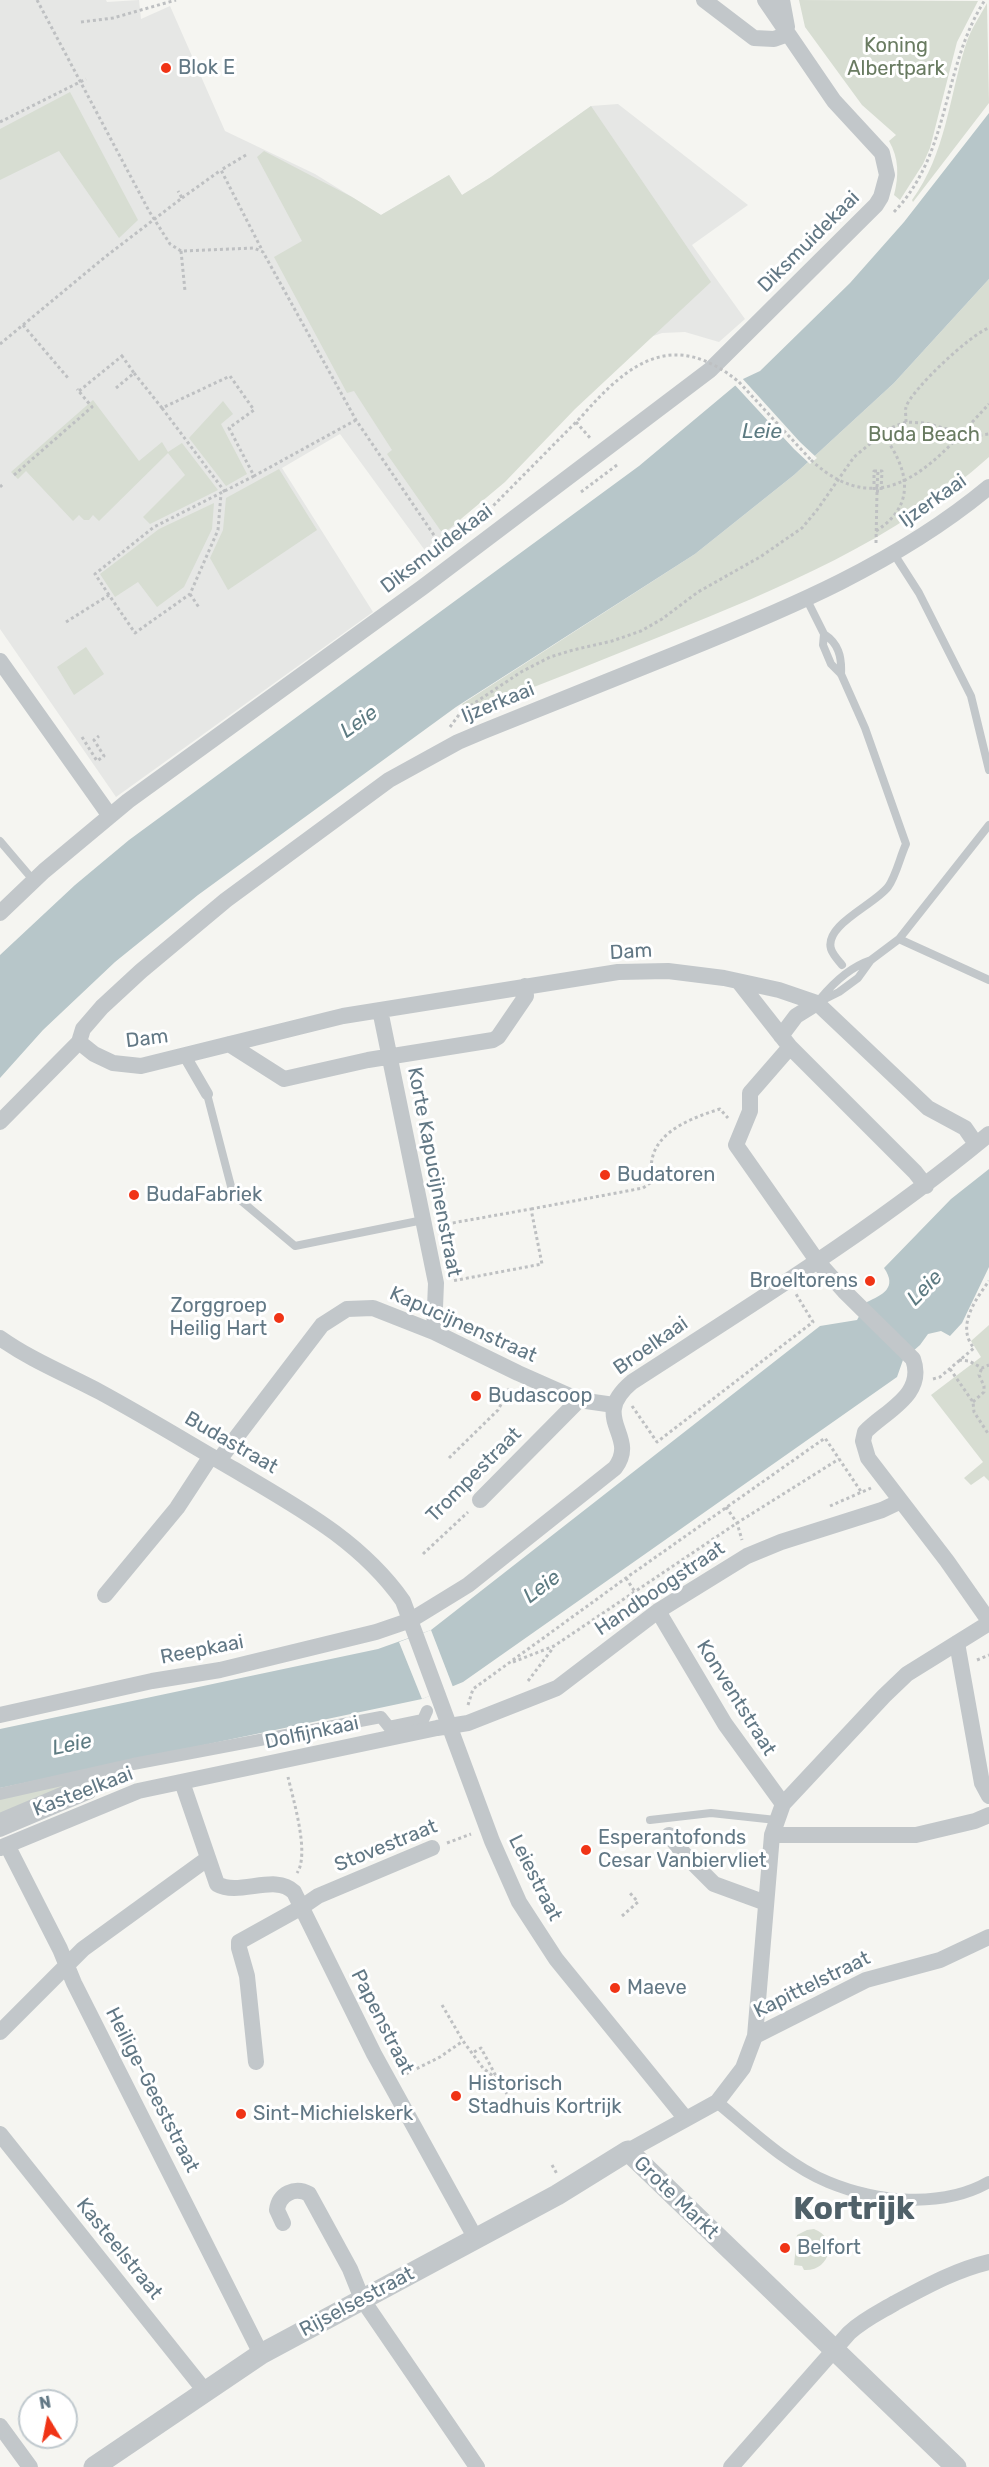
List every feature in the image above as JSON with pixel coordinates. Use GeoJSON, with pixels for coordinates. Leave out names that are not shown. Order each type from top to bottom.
{"type":"FeatureCollection","features":[{"type":"Feature","properties":{"kind":"street"},"geometry":{"type":"LineString","coordinates":[[704,0],[754,38],[774,39],[788,34]]}},
{"type":"Feature","properties":{"kind":"street"},"geometry":{"type":"LineString","coordinates":[[765,0],[788,34]]}},
{"type":"Feature","properties":{"kind":"street"},"geometry":{"type":"LineString","coordinates":[[782,0],[788,34]]}},
{"type":"Feature","properties":{"kind":"street","name":"Diksmuidekaai"},"geometry":{"type":"LineString","coordinates":[[0,913],[110,816],[423,587],[710,370],[847,235],[881,197],[886,186],[882,153],[834,101],[788,34]]}},
{"type":"Feature","properties":{"kind":"street","name":"Ijzerkaai"},"geometry":{"type":"LineString","coordinates":[[79,1042],[83,1029],[91,1016],[183,934],[389,780],[484,731],[739,628],[806,598],[894,554],[946,520],[989,487]]}},
{"type":"Feature","properties":{"kind":"street"},"geometry":{"type":"LineString","coordinates":[[0,661],[110,816]]}},
{"type":"Feature","properties":{"kind":"street","name":"Dam"},"geometry":{"type":"LineString","coordinates":[[79,1042],[94,1054],[113,1064],[141,1066],[303,1025],[380,1010],[632,971],[694,973],[779,990],[817,1003],[928,1108],[983,1139]]}},
{"type":"Feature","properties":{"kind":"street"},"geometry":{"type":"LineString","coordinates":[[739,982],[786,1041],[915,1172],[926,1186]]}},
{"type":"Feature","properties":{"kind":"street"},"geometry":{"type":"LineString","coordinates":[[229,1044],[284,1079],[390,1057],[493,1040],[498,1037],[526,996],[525,986]]}},
{"type":"Feature","properties":{"kind":"street"},"geometry":{"type":"LineString","coordinates":[[817,1003],[796,1016],[786,1041],[750,1093],[750,1111],[736,1145],[818,1262],[843,1292],[910,1354],[915,1365],[916,1378],[908,1395],[865,1432],[863,1441],[868,1458],[947,1561],[989,1622],[907,1674],[884,1696],[777,1820],[766,1903],[763,1964],[754,2036],[743,2068],[717,2102],[805,2169],[828,2182],[864,2193],[910,2200],[935,2198],[978,2188],[989,2182]]}},
{"type":"Feature","properties":{"kind":"street"},"geometry":{"type":"LineString","coordinates":[[380,1010],[390,1057]]}},
{"type":"Feature","properties":{"kind":"street"},"geometry":{"type":"LineString","coordinates":[[0,1122],[79,1042]]}},
{"type":"Feature","properties":{"kind":"street"},"geometry":{"type":"LineString","coordinates":[[184,1056],[207,1094]]}},
{"type":"Feature","properties":{"kind":"street","name":"Korte Kapucijnenstraat"},"geometry":{"type":"LineString","coordinates":[[390,1057],[436,1284],[435,1332]]}},
{"type":"Feature","properties":{"kind":"street","name":"Broelkaai"},"geometry":{"type":"LineString","coordinates":[[414,1628],[611,1473],[619,1463],[623,1452],[622,1441],[613,1417],[614,1405],[617,1397],[632,1382],[818,1262],[926,1186],[983,1139]]}},
{"type":"Feature","properties":{"kind":"street","name":"Kapucijnenstraat"},"geometry":{"type":"LineString","coordinates":[[105,1595],[322,1325],[347,1309],[373,1308],[435,1332],[579,1400],[614,1405]]}},
{"type":"Feature","properties":{"kind":"street","name":"Budastraat"},"geometry":{"type":"LineString","coordinates":[[0,1338],[25,1355],[100,1392],[321,1521],[362,1552],[391,1583],[403,1600],[414,1628]]}},
{"type":"Feature","properties":{"kind":"street","name":"Trompestraat"},"geometry":{"type":"LineString","coordinates":[[480,1500],[579,1400]]}},
{"type":"Feature","properties":{"kind":"street","name":"Handboogstraat"},"geometry":{"type":"LineString","coordinates":[[451,1727],[468,1724],[557,1688],[658,1611],[747,1556],[781,1542],[882,1510],[901,1501]]}},
{"type":"Feature","properties":{"kind":"street","name":"Konventstraat"},"geometry":{"type":"LineString","coordinates":[[658,1611],[777,1820]]}},
{"type":"Feature","properties":{"kind":"street","name":"Leiestraat"},"geometry":{"type":"LineString","coordinates":[[414,1628],[504,1872],[536,1931],[562,1967],[686,2119]]}},
{"type":"Feature","properties":{"kind":"street","name":"Reepkaai"},"geometry":{"type":"LineString","coordinates":[[0,1715],[152,1681],[220,1670],[376,1632],[414,1628]]}},
{"type":"Feature","properties":{"kind":"street"},"geometry":{"type":"LineString","coordinates":[[957,1642],[982,1783],[989,1796]]}},
{"type":"Feature","properties":{"kind":"street"},"geometry":{"type":"LineString","coordinates":[[0,1819],[133,1764],[381,1717],[389,1727],[423,1720],[427,1711]]}},
{"type":"Feature","properties":{"kind":"street","name":"Dolfijnkaai"},"geometry":{"type":"LineString","coordinates":[[182,1782],[451,1727]]}},
{"type":"Feature","properties":{"kind":"street"},"geometry":{"type":"LineString","coordinates":[[182,1782],[214,1880],[220,1886],[229,1888],[288,1886]]}},
{"type":"Feature","properties":{"kind":"street","name":"Kasteelkaai"},"geometry":{"type":"LineString","coordinates":[[2,1841],[138,1791],[182,1782]]}},
{"type":"Feature","properties":{"kind":"street"},"geometry":{"type":"LineString","coordinates":[[0,1794],[85,1783]]}},
{"type":"Feature","properties":{"kind":"street"},"geometry":{"type":"LineString","coordinates":[[2,1841],[90,1793],[85,1783]]}},
{"type":"Feature","properties":{"kind":"street"},"geometry":{"type":"LineString","coordinates":[[777,1820],[916,1835],[975,1821],[989,1815]]}},
{"type":"Feature","properties":{"kind":"street"},"geometry":{"type":"LineString","coordinates":[[669,1834],[684,1854],[714,1884],[766,1903]]}},
{"type":"Feature","properties":{"kind":"street","name":"Heilige-Geeststraat"},"geometry":{"type":"LineString","coordinates":[[2,1841],[261,2354]]}},
{"type":"Feature","properties":{"kind":"street","name":"Stovestraat"},"geometry":{"type":"LineString","coordinates":[[256,2062],[247,1976],[239,1943],[318,1896],[432,1848]]}},
{"type":"Feature","properties":{"kind":"street"},"geometry":{"type":"LineString","coordinates":[[0,2032],[83,1949],[207,1859]]}},
{"type":"Feature","properties":{"kind":"street","name":"Papenstraat"},"geometry":{"type":"LineString","coordinates":[[288,1886],[303,1907],[390,2084],[476,2239]]}},
{"type":"Feature","properties":{"kind":"street","name":"Kapittelstraat"},"geometry":{"type":"LineString","coordinates":[[754,2036],[866,1980],[940,1960],[989,1938]]}},
{"type":"Feature","properties":{"kind":"street","name":"Grote Markt"},"geometry":{"type":"LineString","coordinates":[[717,2102],[628,2151],[956,2467]]}},
{"type":"Feature","properties":{"kind":"street","name":"Kasteelstraat"},"geometry":{"type":"LineString","coordinates":[[0,2134],[205,2391]]}},
{"type":"Feature","properties":{"kind":"street","name":"Rijselsestraat"},"geometry":{"type":"LineString","coordinates":[[94,2467],[261,2354],[557,2195],[628,2151]]}},
{"type":"Feature","properties":{"kind":"street"},"geometry":{"type":"LineString","coordinates":[[283,2223],[277,2210],[281,2199],[293,2191],[303,2191],[309,2194],[350,2269],[362,2299],[477,2467]]}},
{"type":"Feature","properties":{"kind":"street"},"geometry":{"type":"LineString","coordinates":[[731,2467],[863,2320],[932,2283],[989,2262]]}},
{"type":"Feature","properties":{"kind":"street"},"geometry":{"type":"LineString","coordinates":[[0,2426],[30,2467]]}},
{"type":"Feature","properties":{"kind":"lane"},"geometry":{"type":"LineString","coordinates":[[894,554],[919,593],[970,696],[989,771]]}},
{"type":"Feature","properties":{"kind":"lane"},"geometry":{"type":"LineString","coordinates":[[806,598],[824,634],[833,640],[842,659],[841,674],[881,770],[906,844],[888,886],[872,902],[840,926],[832,936],[831,947],[842,965]]}},
{"type":"Feature","properties":{"kind":"lane"},"geometry":{"type":"LineString","coordinates":[[817,1003],[832,984],[858,964],[871,960],[899,939],[989,825]]}},
{"type":"Feature","properties":{"kind":"lane"},"geometry":{"type":"LineString","coordinates":[[0,841],[34,881]]}},
{"type":"Feature","properties":{"kind":"lane"},"geometry":{"type":"LineString","coordinates":[[899,939],[989,980]]}},
{"type":"Feature","properties":{"kind":"lane"},"geometry":{"type":"LineString","coordinates":[[207,1094],[232,1194],[295,1246],[424,1224]]}},
{"type":"Feature","properties":{"kind":"lane"},"geometry":{"type":"LineString","coordinates":[[650,1820],[711,1813],[777,1820]]}},
{"type":"Feature","properties":{"kind":"path"},"geometry":{"type":"LineString","coordinates":[[37,0],[154,219],[170,244],[181,251],[254,248],[263,252]]}},
{"type":"Feature","properties":{"kind":"path"},"geometry":{"type":"LineString","coordinates":[[81,22],[113,18],[176,0]]}},
{"type":"Feature","properties":{"kind":"path"},"geometry":{"type":"LineString","coordinates":[[897,208],[925,168],[936,142],[961,50],[985,0]]}},
{"type":"Feature","properties":{"kind":"path"},"geometry":{"type":"LineString","coordinates":[[0,122],[86,78]]}},
{"type":"Feature","properties":{"kind":"path"},"geometry":{"type":"LineString","coordinates":[[0,344],[154,219],[220,170],[246,156]]}},
{"type":"Feature","properties":{"kind":"path"},"geometry":{"type":"LineString","coordinates":[[220,170],[356,420],[443,548],[487,512],[605,392],[637,366],[654,357],[691,356],[713,364],[739,382],[811,460],[844,482],[856,486],[878,489],[895,484],[922,471],[945,452],[989,404]]}},
{"type":"Feature","properties":{"kind":"path"},"geometry":{"type":"LineString","coordinates":[[178,191],[182,198]]}},
{"type":"Feature","properties":{"kind":"path"},"geometry":{"type":"LineString","coordinates":[[181,251],[184,291]]}},
{"type":"Feature","properties":{"kind":"path"},"geometry":{"type":"LineString","coordinates":[[22,325],[68,378]]}},
{"type":"Feature","properties":{"kind":"path"},"geometry":{"type":"LineString","coordinates":[[906,422],[906,406],[924,384],[955,350],[989,328]]}},
{"type":"Feature","properties":{"kind":"path"},"geometry":{"type":"LineString","coordinates":[[92,407],[78,390],[121,355],[223,493],[218,530],[190,594],[135,633],[95,574],[154,527],[223,493],[356,420]]}},
{"type":"Feature","properties":{"kind":"path"},"geometry":{"type":"LineString","coordinates":[[116,388],[134,373]]}},
{"type":"Feature","properties":{"kind":"path"},"geometry":{"type":"LineString","coordinates":[[162,408],[230,376],[254,410],[229,428],[254,476]]}},
{"type":"Feature","properties":{"kind":"path"},"geometry":{"type":"LineString","coordinates":[[14,475],[96,404]]}},
{"type":"Feature","properties":{"kind":"path"},"geometry":{"type":"LineString","coordinates":[[576,422],[594,442]]}},
{"type":"Feature","properties":{"kind":"path"},"geometry":{"type":"LineString","coordinates":[[448,730],[461,712],[520,672],[558,655],[641,631],[663,619],[698,592],[760,557],[802,528],[854,457],[882,434],[906,422],[926,423],[974,436],[989,434]]}},
{"type":"Feature","properties":{"kind":"path"},"geometry":{"type":"LineString","coordinates":[[876,531],[891,521],[903,503],[905,486],[902,466],[882,434]]}},
{"type":"Feature","properties":{"kind":"path"},"geometry":{"type":"LineString","coordinates":[[875,554],[878,471]]}},
{"type":"Feature","properties":{"kind":"path"},"geometry":{"type":"LineString","coordinates":[[190,594],[200,609]]}},
{"type":"Feature","properties":{"kind":"path"},"geometry":{"type":"LineString","coordinates":[[66,622],[109,595]]}},
{"type":"Feature","properties":{"kind":"path"},"geometry":{"type":"LineString","coordinates":[[82,737],[97,761],[104,756],[94,740],[99,736]]}},
{"type":"Feature","properties":{"kind":"path"},"geometry":{"type":"LineString","coordinates":[[424,1224],[531,1209],[643,1188],[653,1181],[650,1169],[651,1156],[661,1139],[704,1114],[720,1109],[741,1132]]}},
{"type":"Feature","properties":{"kind":"path"},"geometry":{"type":"LineString","coordinates":[[436,1284],[542,1264],[531,1209]]}},
{"type":"Feature","properties":{"kind":"path"},"geometry":{"type":"LineString","coordinates":[[916,1378],[927,1380],[940,1377],[974,1348],[965,1334],[966,1324],[989,1281]]}},
{"type":"Feature","properties":{"kind":"path","name":"Broelkaai"},"geometry":{"type":"LineString","coordinates":[[631,1405],[657,1442],[813,1322],[798,1297]]}},
{"type":"Feature","properties":{"kind":"path"},"geometry":{"type":"LineString","coordinates":[[959,1360],[969,1361],[982,1368]]}},
{"type":"Feature","properties":{"kind":"path"},"geometry":{"type":"LineString","coordinates":[[973,1402],[984,1392],[979,1375],[982,1368],[989,1365]]}},
{"type":"Feature","properties":{"kind":"path"},"geometry":{"type":"LineString","coordinates":[[950,1369],[973,1402],[974,1412],[989,1435]]}},
{"type":"Feature","properties":{"kind":"path"},"geometry":{"type":"LineString","coordinates":[[449,1458],[498,1410],[518,1373]]}},
{"type":"Feature","properties":{"kind":"path"},"geometry":{"type":"LineString","coordinates":[[468,1724],[465,1712],[473,1689],[825,1438],[862,1493]]}},
{"type":"Feature","properties":{"kind":"path"},"geometry":{"type":"LineString","coordinates":[[509,1663],[554,1646],[737,1523],[839,1459]]}},
{"type":"Feature","properties":{"kind":"path","name":"Trompestraat"},"geometry":{"type":"LineString","coordinates":[[423,1554],[480,1500]]}},
{"type":"Feature","properties":{"kind":"path"},"geometry":{"type":"LineString","coordinates":[[726,1507],[736,1521]]}},
{"type":"Feature","properties":{"kind":"path"},"geometry":{"type":"LineString","coordinates":[[626,1578],[640,1600],[647,1596]]}},
{"type":"Feature","properties":{"kind":"path"},"geometry":{"type":"LineString","coordinates":[[523,1687],[554,1646]]}},
{"type":"Feature","properties":{"kind":"path"},"geometry":{"type":"LineString","coordinates":[[285,1760],[303,1853],[300,1868],[288,1886]]}},
{"type":"Feature","properties":{"kind":"path","name":"Stovestraat"},"geometry":{"type":"LineString","coordinates":[[432,1848],[487,1828]]}},
{"type":"Feature","properties":{"kind":"path"},"geometry":{"type":"LineString","coordinates":[[622,1916],[638,1902],[629,1892]]}},
{"type":"Feature","properties":{"kind":"path"},"geometry":{"type":"LineString","coordinates":[[442,2005],[483,2068],[499,2081]]}},
{"type":"Feature","properties":{"kind":"path"},"geometry":{"type":"LineString","coordinates":[[390,2084],[414,2069],[440,2058],[464,2041]]}},
{"type":"Feature","properties":{"kind":"path"},"geometry":{"type":"LineString","coordinates":[[474,2052],[481,2048],[518,2112]]}},
{"type":"Feature","properties":{"kind":"shaded area"},"geometry":{"type":"Polygon","coordinates":[[[0,0],[106,0],[107,2],[139,0],[141,19],[170,6],[225,131],[315,174],[381,215],[449,175],[462,195],[591,106],[618,104],[748,205],[692,245],[745,319],[719,342],[685,332],[662,333],[642,340],[567,396],[429,556],[340,434],[282,468],[373,612],[116,797],[0,629],[0,0]]]}},
{"type":"Feature","properties":{"kind":"green space","name":"Koning Albertpark"},"geometry":{"type":"Polygon","coordinates":[[[799,0],[978,1],[957,42],[930,148],[923,164],[900,200],[894,195],[897,167],[895,154],[889,141],[896,135],[862,105],[805,27],[799,0]]]}},
{"type":"Feature","properties":{"kind":"green space"},"geometry":{"type":"Polygon","coordinates":[[[987,3],[989,103],[913,202],[940,144],[968,38],[987,3]]]}},
{"type":"Feature","properties":{"kind":"green space"},"geometry":{"type":"Polygon","coordinates":[[[70,92],[138,220],[119,238],[59,151],[0,180],[0,129],[70,92]]]}},
{"type":"Feature","properties":{"kind":"green space"},"geometry":{"type":"Polygon","coordinates":[[[591,106],[711,282],[575,409],[505,482],[443,534],[387,454],[392,450],[354,391],[347,393],[274,257],[302,241],[257,157],[264,151],[352,197],[381,215],[449,175],[462,195],[591,106]]]}},
{"type":"Feature","properties":{"kind":"green space","name":"Buda Beach"},"geometry":{"type":"Polygon","coordinates":[[[989,279],[989,457],[953,487],[876,538],[793,580],[664,635],[470,712],[462,704],[695,554],[794,475],[894,383],[989,279]]]}},
{"type":"Feature","properties":{"kind":"green space"},"geometry":{"type":"Polygon","coordinates":[[[93,400],[139,461],[162,442],[168,452],[182,443],[218,490],[150,524],[143,517],[185,475],[168,453],[99,521],[93,515],[89,520],[84,520],[79,515],[73,521],[26,471],[18,479],[11,472],[93,400]]]}},
{"type":"Feature","properties":{"kind":"green space"},"geometry":{"type":"Polygon","coordinates":[[[223,401],[233,414],[221,424],[247,474],[226,486],[189,438],[223,401]]]}},
{"type":"Feature","properties":{"kind":"green space"},"geometry":{"type":"Polygon","coordinates":[[[279,469],[317,530],[228,590],[210,558],[223,530],[226,498],[279,469]]]}},
{"type":"Feature","properties":{"kind":"green space"},"geometry":{"type":"Polygon","coordinates":[[[214,503],[212,529],[184,587],[157,607],[138,582],[115,597],[100,574],[159,529],[214,503]]]}},
{"type":"Feature","properties":{"kind":"green space"},"geometry":{"type":"Polygon","coordinates":[[[86,647],[104,674],[74,695],[57,667],[86,647]]]}},
{"type":"Feature","properties":{"kind":"green space"},"geometry":{"type":"Polygon","coordinates":[[[989,1325],[989,1481],[984,1476],[971,1485],[964,1478],[983,1462],[931,1395],[981,1357],[971,1341],[989,1325]]]}},
{"type":"Feature","properties":{"kind":"green space"},"geometry":{"type":"Polygon","coordinates":[[[81,1780],[0,1818],[0,1797],[81,1780]]]}},
{"type":"Feature","properties":{"kind":"green space"},"geometry":{"type":"Polygon","coordinates":[[[814,2229],[827,2239],[828,2254],[820,2266],[804,2270],[802,2266],[794,2265],[797,2235],[814,2229]]]}},
{"type":"Feature","properties":{"kind":"water","name":"Leie"},"geometry":{"type":"Polygon","coordinates":[[[989,113],[989,279],[894,383],[794,475],[695,554],[456,707],[198,895],[115,962],[43,1030],[0,1078],[0,955],[75,885],[129,840],[639,466],[743,379],[760,371],[850,283],[904,222],[989,113]]]}},
{"type":"Feature","properties":{"kind":"water"},"geometry":{"type":"Polygon","coordinates":[[[989,1169],[989,1267],[962,1323],[950,1336],[941,1331],[928,1334],[920,1345],[903,1360],[897,1377],[463,1682],[422,1699],[0,1788],[0,1729],[378,1649],[431,1630],[820,1326],[857,1320],[867,1302],[878,1297],[889,1286],[888,1275],[884,1268],[951,1199],[989,1169]]]}},
{"type":"Feature","properties":{"kind":"pier"},"geometry":{"type":"Polygon","coordinates":[[[741,377],[817,458],[810,464],[794,449],[733,383],[741,377]]]}},
{"type":"Feature","properties":{"kind":"pier"},"geometry":{"type":"Polygon","coordinates":[[[431,1630],[453,1687],[422,1699],[399,1642],[431,1630]]]}},
{"type":"Feature","properties":{"kind":"place","name":"Blok E"},"geometry":{"type":"Point","coordinates":[166,68]}},
{"type":"Feature","properties":{"kind":"place","name":"Budatoren"},"geometry":{"type":"Point","coordinates":[605,1175]}},
{"type":"Feature","properties":{"kind":"place","name":"BudaFabriek"},"geometry":{"type":"Point","coordinates":[134,1195]}},
{"type":"Feature","properties":{"kind":"place","name":"Broeltorens"},"geometry":{"type":"Point","coordinates":[870,1281]}},
{"type":"Feature","properties":{"kind":"place","name":"Zorggroep Heilig Hart"},"geometry":{"type":"Point","coordinates":[279,1318]}},
{"type":"Feature","properties":{"kind":"place","name":"Budascoop"},"geometry":{"type":"Point","coordinates":[476,1396]}},
{"type":"Feature","properties":{"kind":"place","name":"Esperantofonds Cesar Vanbiervliet"},"geometry":{"type":"Point","coordinates":[586,1850]}},
{"type":"Feature","properties":{"kind":"place","name":"Maeve"},"geometry":{"type":"Point","coordinates":[615,1988]}},
{"type":"Feature","properties":{"kind":"place","name":"Historisch Stadhuis Kortrijk"},"geometry":{"type":"Point","coordinates":[456,2096]}},
{"type":"Feature","properties":{"kind":"place","name":"Sint-Michielskerk"},"geometry":{"type":"Point","coordinates":[241,2114]}},
{"type":"Feature","properties":{"kind":"place","name":"Belfort"},"geometry":{"type":"Point","coordinates":[785,2248]}},
{"type":"Feature","properties":{"kind":"district","name":"Kortrijk"},"geometry":{"type":"Point","coordinates":[854,2210]}}]}
